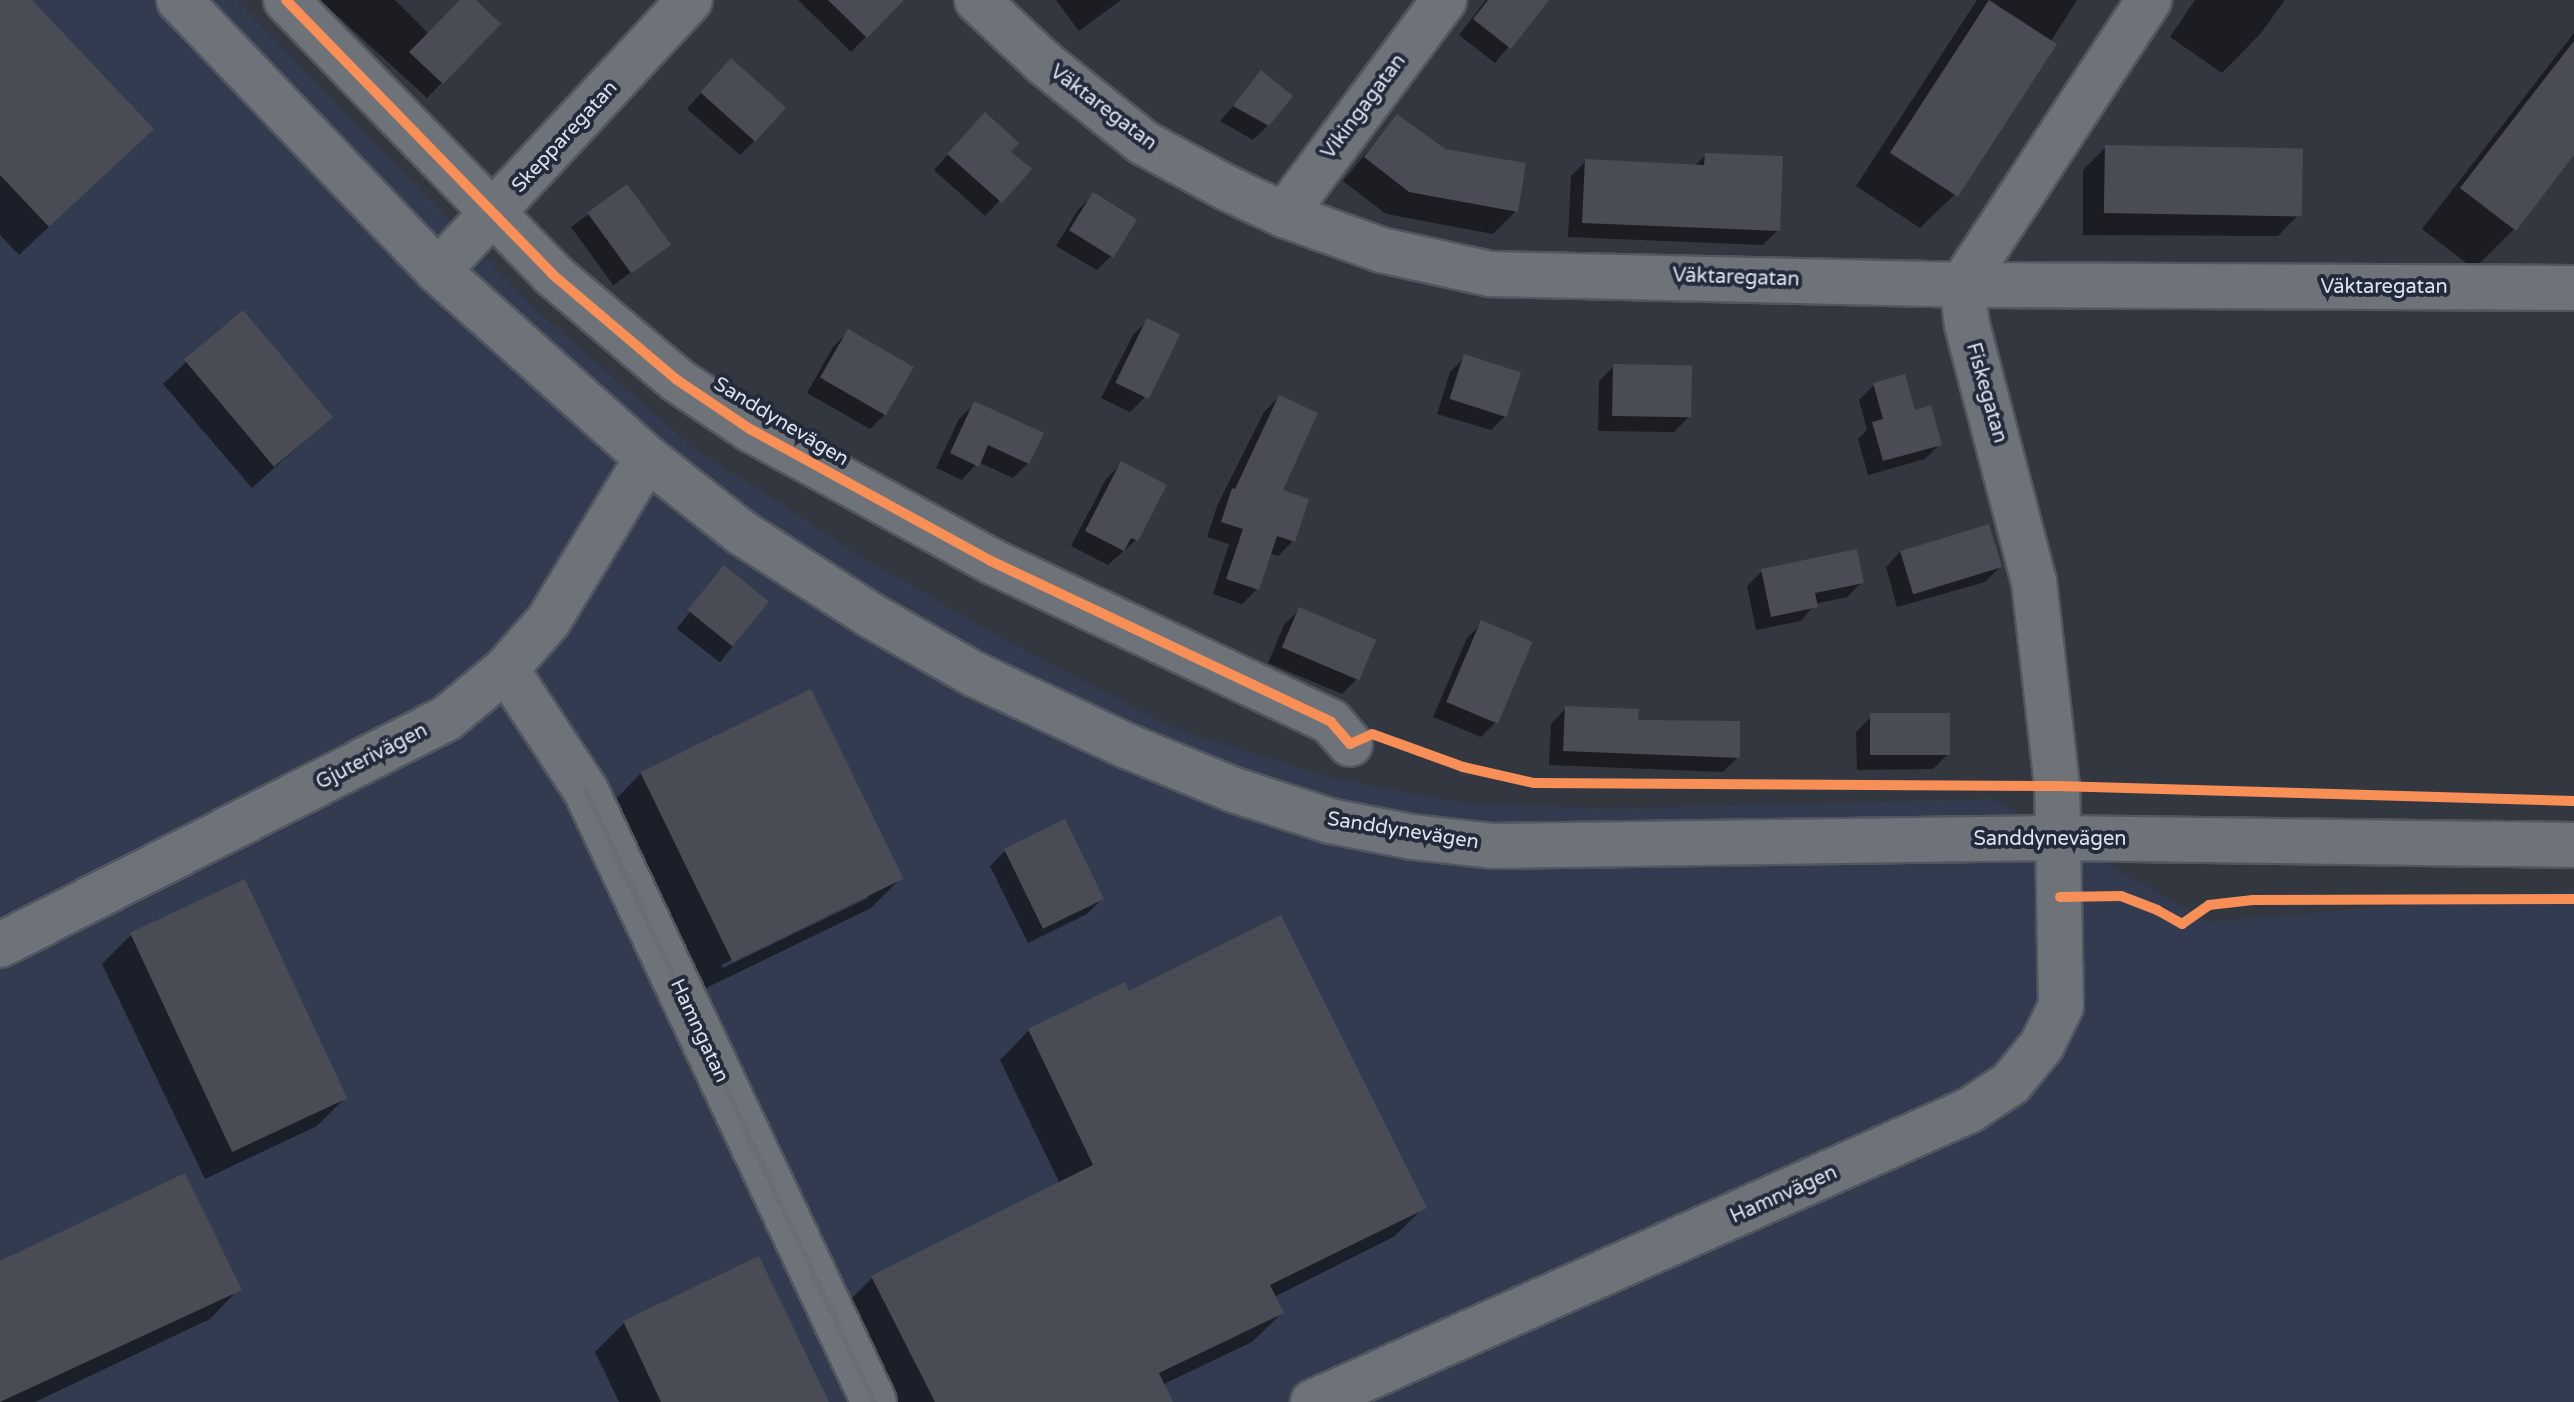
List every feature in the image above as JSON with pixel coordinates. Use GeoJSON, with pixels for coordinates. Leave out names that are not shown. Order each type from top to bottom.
{"type":"FeatureCollection","features":[{"type":"Feature","properties":{"kind":"street","name":"Sanddynevägen"},"geometry":{"type":"LineString","coordinates":[[179,0],[438,271],[647,458],[742,533],[870,615],[974,674],[1127,746],[1221,785],[1330,821],[1412,837],[1493,846],[2059,838],[2574,845]]}},
{"type":"Feature","properties":{"kind":"street","name":"Sanddynevägen"},"geometry":{"type":"LineString","coordinates":[[286,0],[495,211],[552,274],[613,329],[677,380],[750,429],[991,561],[1331,722],[1350,744]]}},
{"type":"Feature","properties":{"kind":"street","name":"Skepparegatan"},"geometry":{"type":"LineString","coordinates":[[438,271],[690,0]]}},
{"type":"Feature","properties":{"kind":"street","name":"Väktaregatan"},"geometry":{"type":"LineString","coordinates":[[977,0],[1044,63],[1144,143],[1284,215],[1381,250],[1490,274],[1962,285],[2574,287]]}},
{"type":"Feature","properties":{"kind":"street","name":"Vikingagatan"},"geometry":{"type":"LineString","coordinates":[[1284,215],[1444,0]]}},
{"type":"Feature","properties":{"kind":"street"},"geometry":{"type":"LineString","coordinates":[[1962,285],[2149,0]]}},
{"type":"Feature","properties":{"kind":"street","name":"Fiskegatan"},"geometry":{"type":"LineString","coordinates":[[1962,285],[1967,325],[2012,487],[2034,582],[2057,786],[2059,838]]}},
{"type":"Feature","properties":{"kind":"street","name":"Gjuterivägen"},"geometry":{"type":"LineString","coordinates":[[0,945],[446,719],[506,669],[549,620],[647,458]]}},
{"type":"Feature","properties":{"kind":"street","name":"Hamngatan"},"geometry":{"type":"LineString","coordinates":[[506,669],[586,791],[874,1402]]}},
{"type":"Feature","properties":{"kind":"street","name":"Hamnvägen"},"geometry":{"type":"LineString","coordinates":[[1313,1402],[1874,1154],[1970,1110],[2011,1083],[2042,1045],[2061,1006],[2059,838]]}},
{"type":"Feature","properties":{"kind":"shaded area"},"geometry":{"type":"Polygon","coordinates":[[[0,0],[236,0],[538,312],[691,446],[860,556],[1014,645],[1176,729],[1335,779],[1467,804],[1614,809],[1992,799],[2209,922],[2574,890],[2574,1402],[0,1402],[0,0]]]}},
{"type":"Feature","properties":{"kind":"building"},"geometry":{"type":"Polygon","coordinates":[[[0,0],[32,0],[154,129],[49,227],[0,175],[0,0]]]}},
{"type":"Feature","properties":{"kind":"building"},"geometry":{"type":"Polygon","coordinates":[[[460,0],[476,0],[501,24],[443,84],[409,52],[460,0]]]}},
{"type":"Feature","properties":{"kind":"building"},"geometry":{"type":"Polygon","coordinates":[[[828,0],[904,0],[867,38],[828,0]]]}},
{"type":"Feature","properties":{"kind":"building"},"geometry":{"type":"Polygon","coordinates":[[[1488,0],[1549,0],[1511,49],[1473,19],[1488,0]]]}},
{"type":"Feature","properties":{"kind":"building"},"geometry":{"type":"Polygon","coordinates":[[[1989,0],[2057,44],[1958,197],[1890,153],[1989,0]]]}},
{"type":"Feature","properties":{"kind":"building"},"geometry":{"type":"Polygon","coordinates":[[[2574,41],[2574,155],[2516,231],[2460,188],[2574,41]]]}},
{"type":"Feature","properties":{"kind":"building"},"geometry":{"type":"Polygon","coordinates":[[[731,58],[786,108],[755,142],[700,92],[731,58]]]}},
{"type":"Feature","properties":{"kind":"building"},"geometry":{"type":"Polygon","coordinates":[[[1261,70],[1293,96],[1269,126],[1233,106],[1261,70]]]}},
{"type":"Feature","properties":{"kind":"building"},"geometry":{"type":"Polygon","coordinates":[[[985,112],[1019,143],[1011,152],[1032,169],[1002,203],[947,154],[985,112]]]}},
{"type":"Feature","properties":{"kind":"building"},"geometry":{"type":"Polygon","coordinates":[[[1397,114],[1445,149],[1526,163],[1518,212],[1409,192],[1364,157],[1397,114]]]}},
{"type":"Feature","properties":{"kind":"building"},"geometry":{"type":"Polygon","coordinates":[[[2105,145],[2303,148],[2302,216],[2104,213],[2105,145]]]}},
{"type":"Feature","properties":{"kind":"building"},"geometry":{"type":"Polygon","coordinates":[[[1705,153],[1783,156],[1780,231],[1582,223],[1585,159],[1704,165],[1705,153]]]}},
{"type":"Feature","properties":{"kind":"building"},"geometry":{"type":"Polygon","coordinates":[[[627,184],[671,245],[631,273],[587,213],[627,184]]]}},
{"type":"Feature","properties":{"kind":"building"},"geometry":{"type":"Polygon","coordinates":[[[1093,192],[1137,220],[1113,258],[1069,230],[1093,192]]]}},
{"type":"Feature","properties":{"kind":"building"},"geometry":{"type":"Polygon","coordinates":[[[243,310],[333,417],[274,467],[184,359],[243,310]]]}},
{"type":"Feature","properties":{"kind":"building"},"geometry":{"type":"Polygon","coordinates":[[[1147,318],[1180,334],[1149,399],[1115,383],[1147,318]]]}},
{"type":"Feature","properties":{"kind":"building"},"geometry":{"type":"Polygon","coordinates":[[[848,329],[914,367],[886,415],[820,377],[848,329]]]}},
{"type":"Feature","properties":{"kind":"building"},"geometry":{"type":"Polygon","coordinates":[[[1464,354],[1521,373],[1507,417],[1449,399],[1464,354]]]}},
{"type":"Feature","properties":{"kind":"building"},"geometry":{"type":"Polygon","coordinates":[[[1613,364],[1692,365],[1691,417],[1612,416],[1613,364]]]}},
{"type":"Feature","properties":{"kind":"building"},"geometry":{"type":"Polygon","coordinates":[[[1905,374],[1915,410],[1931,405],[1942,445],[1883,461],[1872,422],[1883,419],[1873,383],[1905,374]]]}},
{"type":"Feature","properties":{"kind":"building"},"geometry":{"type":"Polygon","coordinates":[[[1279,395],[1318,413],[1283,490],[1309,499],[1295,542],[1277,536],[1259,590],[1226,579],[1243,529],[1221,522],[1232,488],[1235,489],[1279,395]]]}},
{"type":"Feature","properties":{"kind":"building"},"geometry":{"type":"Polygon","coordinates":[[[974,401],[1044,433],[1029,464],[988,445],[979,467],[950,453],[974,401]]]}},
{"type":"Feature","properties":{"kind":"building"},"geometry":{"type":"Polygon","coordinates":[[[1121,461],[1167,485],[1138,541],[1131,538],[1124,551],[1085,531],[1121,461]]]}},
{"type":"Feature","properties":{"kind":"building"},"geometry":{"type":"Polygon","coordinates":[[[1989,524],[2002,567],[1913,594],[1900,551],[1989,524]]]}},
{"type":"Feature","properties":{"kind":"building"},"geometry":{"type":"Polygon","coordinates":[[[1857,549],[1864,583],[1815,593],[1818,607],[1771,617],[1761,569],[1857,549]]]}},
{"type":"Feature","properties":{"kind":"building"},"geometry":{"type":"Polygon","coordinates":[[[724,565],[769,602],[733,647],[687,610],[724,565]]]}},
{"type":"Feature","properties":{"kind":"building"},"geometry":{"type":"Polygon","coordinates":[[[1299,607],[1376,640],[1359,680],[1282,648],[1299,607]]]}},
{"type":"Feature","properties":{"kind":"building"},"geometry":{"type":"Polygon","coordinates":[[[1481,620],[1533,642],[1498,724],[1446,702],[1481,620]]]}},
{"type":"Feature","properties":{"kind":"building"},"geometry":{"type":"Polygon","coordinates":[[[811,689],[903,879],[733,962],[640,772],[811,689]]]}},
{"type":"Feature","properties":{"kind":"building"},"geometry":{"type":"Polygon","coordinates":[[[1565,706],[1639,709],[1638,720],[1740,721],[1740,758],[1563,751],[1565,706]]]}},
{"type":"Feature","properties":{"kind":"building"},"geometry":{"type":"Polygon","coordinates":[[[1870,713],[1950,713],[1950,755],[1870,755],[1870,713]]]}},
{"type":"Feature","properties":{"kind":"building"},"geometry":{"type":"Polygon","coordinates":[[[1065,819],[1104,899],[1043,929],[1004,849],[1065,819]]]}},
{"type":"Feature","properties":{"kind":"building"},"geometry":{"type":"Polygon","coordinates":[[[245,879],[347,1098],[232,1152],[130,933],[245,879]]]}},
{"type":"Feature","properties":{"kind":"building"},"geometry":{"type":"Polygon","coordinates":[[[1281,915],[1427,1208],[1270,1285],[1284,1313],[1159,1373],[1173,1402],[935,1402],[871,1276],[1093,1165],[1028,1029],[1125,982],[1129,991],[1281,915]]]}},
{"type":"Feature","properties":{"kind":"building"},"geometry":{"type":"Polygon","coordinates":[[[185,1173],[242,1290],[0,1402],[0,1261],[185,1173]]]}},
{"type":"Feature","properties":{"kind":"building"},"geometry":{"type":"Polygon","coordinates":[[[759,1256],[829,1402],[661,1402],[623,1321],[759,1256]]]}},
{"type":"Feature","properties":{"kind":"railway"},"geometry":{"type":"LineString","coordinates":[[586,791],[874,1402]]}},
{"type":"Feature","properties":{"kind":"cycle path"},"geometry":{"type":"LineString","coordinates":[[286,0],[552,274],[677,380],[750,429],[991,561],[1331,722],[1350,744],[1372,734],[1463,767],[1534,783],[2057,786],[2574,801]]}},
{"type":"Feature","properties":{"kind":"cycle path"},"geometry":{"type":"LineString","coordinates":[[2060,897],[2121,896],[2182,924],[2209,905],[2253,900],[2574,899]]}}]}
